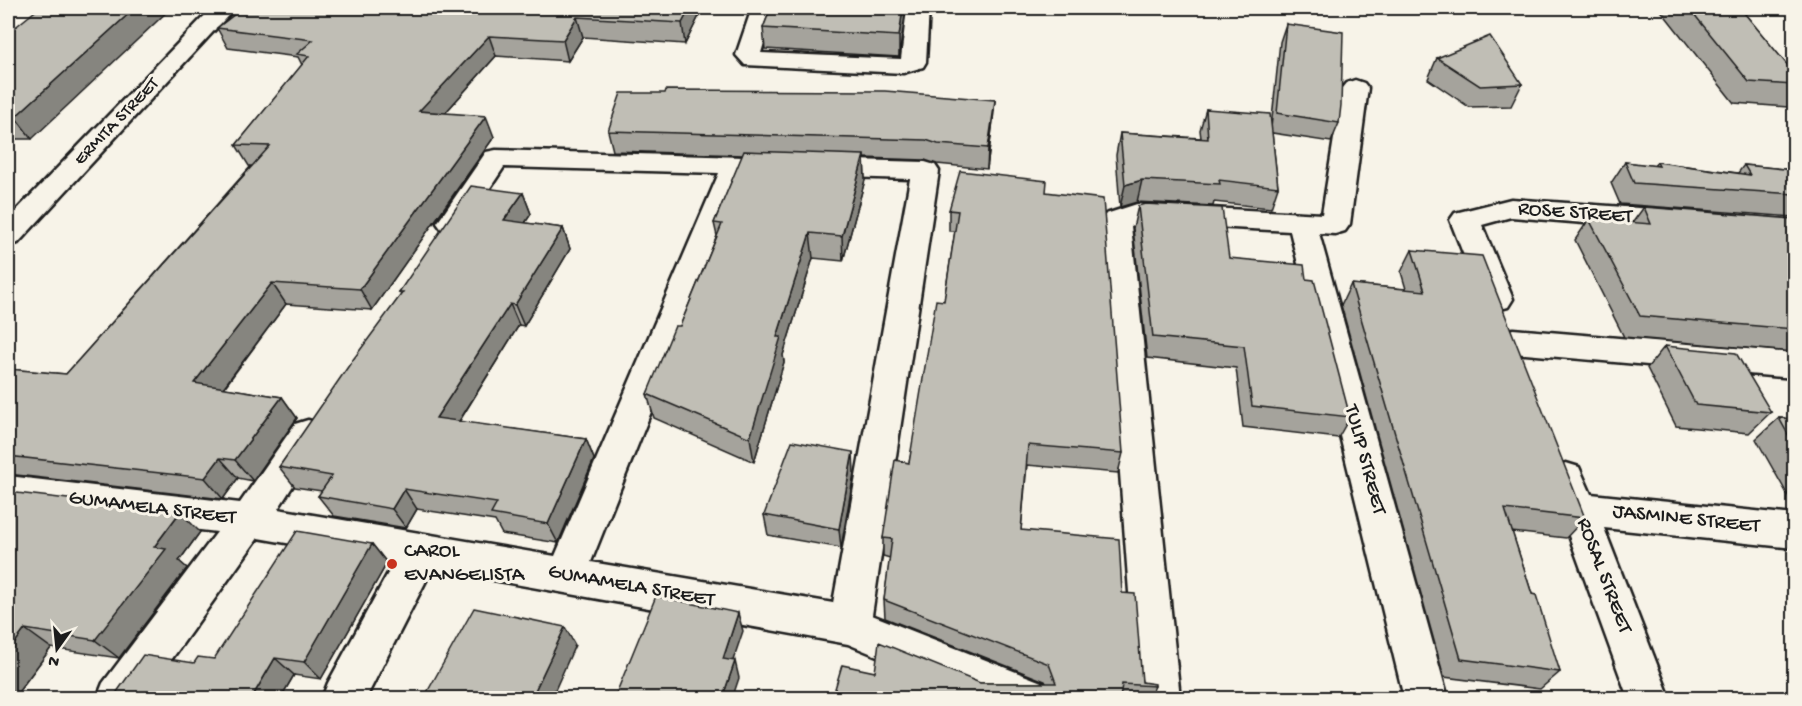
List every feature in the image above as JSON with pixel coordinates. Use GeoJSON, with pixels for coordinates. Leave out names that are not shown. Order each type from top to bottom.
{"type":"FeatureCollection","features":[{"type":"Feature","properties":{"kind":"street","name":"ERMITA STREET"},"geometry":{"type":"LineString","coordinates":[[8,236],[224,8]]}},
{"type":"Feature","properties":{"kind":"street"},"geometry":{"type":"LineString","coordinates":[[763,8],[748,55],[754,60],[903,66],[914,62],[918,8]]}},
{"type":"Feature","properties":{"kind":"street"},"geometry":{"type":"LineString","coordinates":[[1158,699],[1116,221],[1137,213],[1335,224],[1355,88]]}},
{"type":"Feature","properties":{"kind":"street"},"geometry":{"type":"LineString","coordinates":[[436,246],[496,158],[925,171],[850,625]]}},
{"type":"Feature","properties":{"kind":"street"},"geometry":{"type":"LineString","coordinates":[[566,576],[736,165]]}},
{"type":"Feature","properties":{"kind":"street","name":"ROSE STREET"},"geometry":{"type":"LineString","coordinates":[[1712,223],[1511,208],[1465,220],[1519,357],[1794,366]]}},
{"type":"Feature","properties":{"kind":"street","name":"TULIP STREET"},"geometry":{"type":"LineString","coordinates":[[1302,222],[1426,699]]}},
{"type":"Feature","properties":{"kind":"street"},"geometry":{"type":"LineString","coordinates":[[118,699],[249,520],[323,413]]}},
{"type":"Feature","properties":{"kind":"street","name":"ROSAL STREET"},"geometry":{"type":"LineString","coordinates":[[1554,446],[1649,699]]}},
{"type":"Feature","properties":{"kind":"street","name":"GUMAMELA STREET"},"geometry":{"type":"LineString","coordinates":[[8,491],[249,520],[850,625],[1029,699]]}},
{"type":"Feature","properties":{"kind":"street","name":"JASMINE STREET"},"geometry":{"type":"LineString","coordinates":[[1578,509],[1794,531]]}},
{"type":"Feature","properties":{"kind":"street"},"geometry":{"type":"LineString","coordinates":[[343,699],[422,551]]}},
{"type":"Feature","properties":{"kind":"building"},"geometry":{"type":"Polygon","coordinates":[[[39,8],[135,8],[15,117],[8,117],[8,33],[39,8]]]}},
{"type":"Feature","properties":{"kind":"building"},"geometry":{"type":"Polygon","coordinates":[[[243,8],[690,8],[682,23],[577,17],[563,40],[489,36],[419,111],[486,116],[360,289],[272,283],[194,383],[282,397],[235,460],[220,458],[205,478],[8,456],[8,369],[66,374],[270,146],[236,145],[309,56],[297,54],[313,40],[217,28],[243,8]]]}},
{"type":"Feature","properties":{"kind":"building"},"geometry":{"type":"Polygon","coordinates":[[[771,8],[903,8],[899,36],[763,28],[771,8]]]}},
{"type":"Feature","properties":{"kind":"building"},"geometry":{"type":"Polygon","coordinates":[[[1689,8],[1740,8],[1794,73],[1794,85],[1749,82],[1689,8]]]}},
{"type":"Feature","properties":{"kind":"building"},"geometry":{"type":"Polygon","coordinates":[[[1286,24],[1343,32],[1339,123],[1277,113],[1286,24]]]}},
{"type":"Feature","properties":{"kind":"building"},"geometry":{"type":"Polygon","coordinates":[[[1490,36],[1522,84],[1480,86],[1437,58],[1490,36]]]}},
{"type":"Feature","properties":{"kind":"building"},"geometry":{"type":"Polygon","coordinates":[[[666,90],[885,91],[995,100],[988,148],[938,144],[926,140],[608,131],[621,93],[665,93],[666,90]]]}},
{"type":"Feature","properties":{"kind":"building"},"geometry":{"type":"Polygon","coordinates":[[[1206,109],[1270,114],[1278,187],[1219,180],[1220,184],[1142,180],[1125,185],[1120,133],[1208,139],[1206,109]]]}},
{"type":"Feature","properties":{"kind":"building"},"geometry":{"type":"Polygon","coordinates":[[[744,151],[864,155],[842,236],[810,233],[777,337],[781,337],[750,438],[647,394],[675,326],[680,326],[722,224],[714,223],[744,151]]]}},
{"type":"Feature","properties":{"kind":"building"},"geometry":{"type":"Polygon","coordinates":[[[1625,162],[1659,166],[1657,162],[1750,175],[1744,165],[1794,170],[1794,194],[1634,183],[1625,162]]]}},
{"type":"Feature","properties":{"kind":"building"},"geometry":{"type":"Polygon","coordinates":[[[960,171],[1047,181],[1046,192],[1103,199],[1123,453],[1028,445],[1021,530],[1119,539],[1122,593],[1135,594],[1142,682],[1155,684],[1155,686],[1122,684],[1120,699],[832,699],[842,665],[875,672],[879,642],[980,683],[1056,683],[1049,664],[884,600],[892,539],[883,538],[895,460],[909,463],[936,300],[944,301],[958,211],[949,210],[960,171]]]}},
{"type":"Feature","properties":{"kind":"building"},"geometry":{"type":"Polygon","coordinates":[[[471,186],[523,193],[504,220],[563,228],[515,305],[510,304],[436,418],[586,439],[548,524],[491,514],[497,503],[404,489],[392,509],[318,496],[332,476],[279,467],[403,292],[399,292],[471,186]]]}},
{"type":"Feature","properties":{"kind":"building"},"geometry":{"type":"Polygon","coordinates":[[[1145,204],[1222,208],[1229,258],[1304,265],[1306,279],[1314,280],[1350,417],[1252,406],[1244,346],[1153,337],[1138,206],[1145,204]]]}},
{"type":"Feature","properties":{"kind":"building"},"geometry":{"type":"Polygon","coordinates":[[[1644,207],[1794,219],[1794,329],[1640,316],[1589,219],[1651,224],[1644,207]]]}},
{"type":"Feature","properties":{"kind":"building"},"geometry":{"type":"Polygon","coordinates":[[[1412,250],[1482,256],[1585,518],[1505,509],[1532,594],[1536,595],[1560,672],[1461,659],[1351,284],[1425,291],[1412,250]]]}},
{"type":"Feature","properties":{"kind":"building"},"geometry":{"type":"Polygon","coordinates":[[[1665,346],[1736,353],[1771,412],[1696,405],[1665,346]]]}},
{"type":"Feature","properties":{"kind":"building"},"geometry":{"type":"Polygon","coordinates":[[[1779,418],[1794,419],[1794,445],[1779,418]]]}},
{"type":"Feature","properties":{"kind":"building"},"geometry":{"type":"Polygon","coordinates":[[[792,441],[853,452],[839,529],[764,515],[792,441]]]}},
{"type":"Feature","properties":{"kind":"building"},"geometry":{"type":"Polygon","coordinates":[[[8,492],[180,512],[154,547],[166,549],[95,640],[25,629],[8,652],[8,492]]]}},
{"type":"Feature","properties":{"kind":"building"},"geometry":{"type":"Polygon","coordinates":[[[297,531],[372,544],[304,662],[275,658],[251,699],[112,699],[143,655],[194,663],[198,657],[214,659],[297,531]]]}},
{"type":"Feature","properties":{"kind":"building"},"geometry":{"type":"Polygon","coordinates":[[[656,596],[738,613],[723,659],[735,661],[722,699],[614,699],[656,596]]]}},
{"type":"Feature","properties":{"kind":"building"},"geometry":{"type":"Polygon","coordinates":[[[474,608],[565,627],[531,699],[436,699],[425,696],[474,608]]]}},
{"type":"Feature","properties":{"kind":"place","name":"CAROL EVANGELISTA"},"geometry":{"type":"Point","coordinates":[392,564]}}]}
